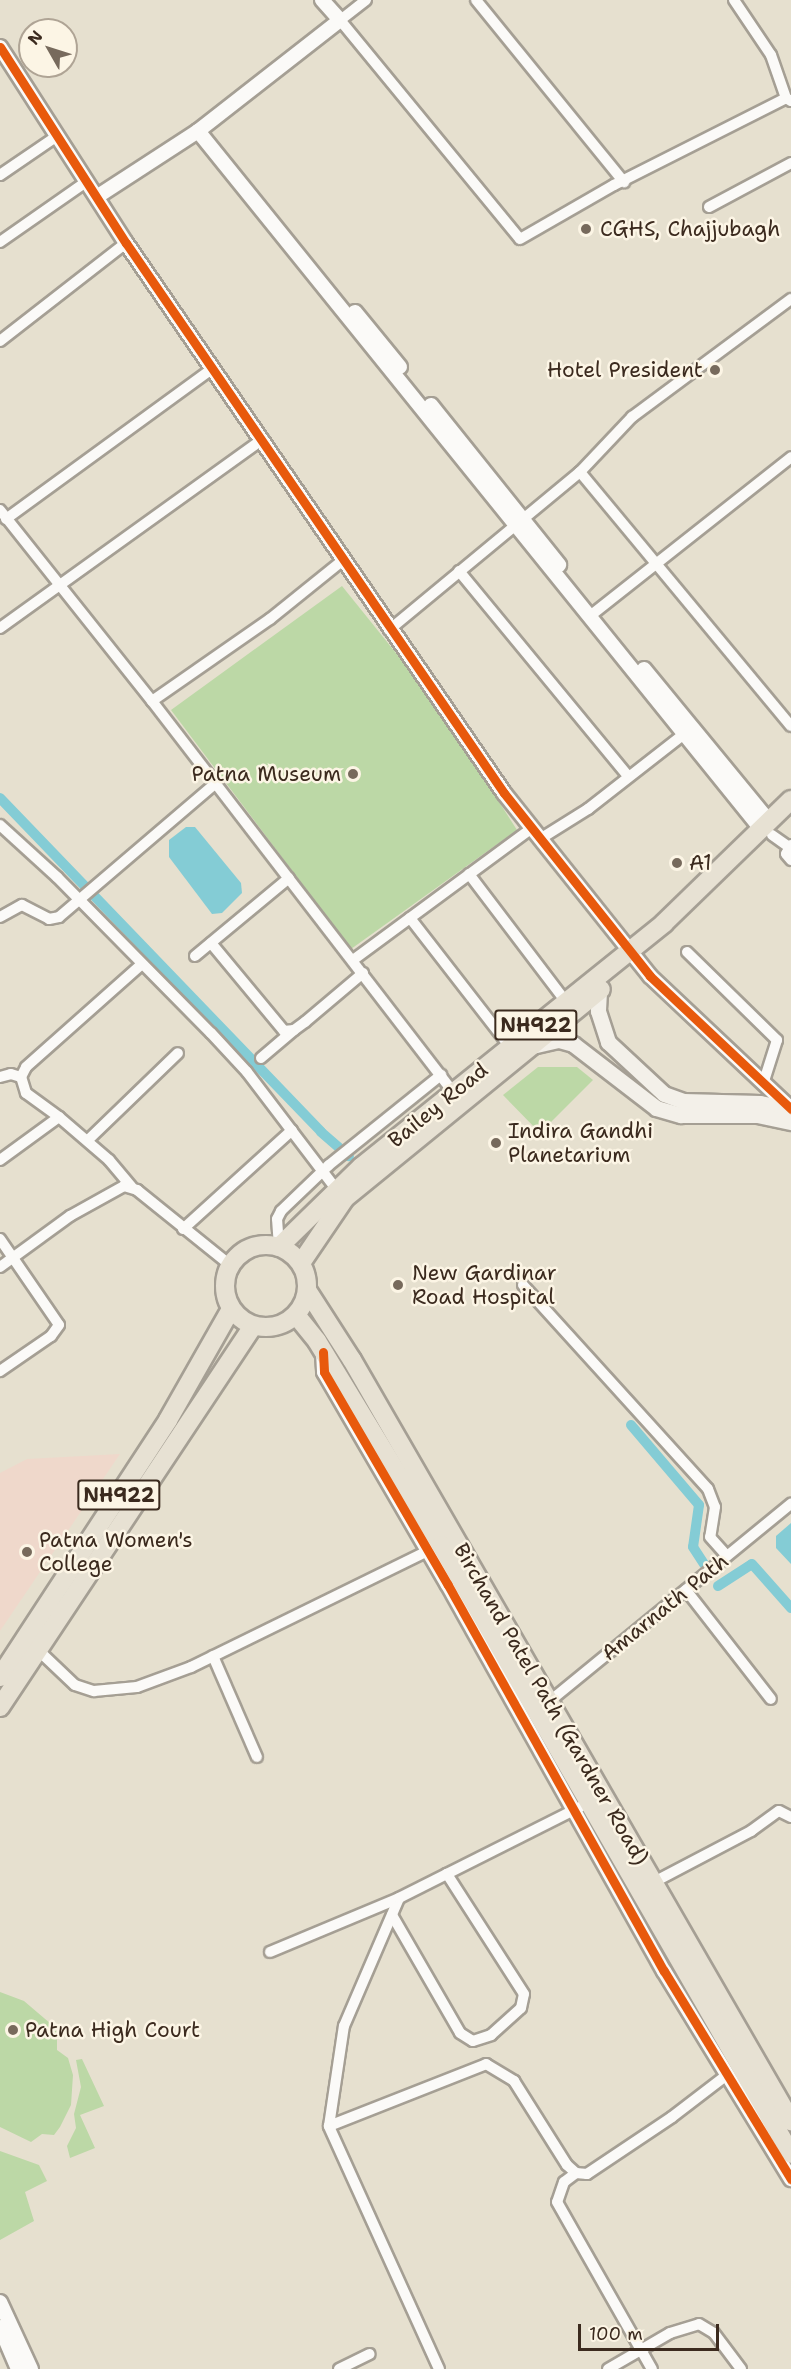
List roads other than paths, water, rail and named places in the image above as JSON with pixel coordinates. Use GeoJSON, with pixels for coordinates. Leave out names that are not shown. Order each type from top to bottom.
{"type":"FeatureCollection","features":[{"type":"Feature","properties":{"kind":"main road","name":"Bailey Road"},"geometry":{"type":"LineString","coordinates":[[279,1247],[336,1189],[457,1098],[532,1046],[599,991],[767,828],[791,800]]}},
{"type":"Feature","properties":{"kind":"main road","name":"Bailey Road"},"geometry":{"type":"LineString","coordinates":[[767,828],[791,817]]}},
{"type":"Feature","properties":{"kind":"main road","name":"Bailey Road"},"geometry":{"type":"LineString","coordinates":[[301,1263],[345,1198],[457,1098],[510,1047],[566,1002],[634,956]]}},
{"type":"Feature","properties":{"kind":"main road"},"geometry":{"type":"LineString","coordinates":[[599,991],[598,1011],[608,1042],[664,1094],[683,1101],[760,1103],[791,1109]]}},
{"type":"Feature","properties":{"kind":"main road"},"geometry":{"type":"LineString","coordinates":[[532,1046],[559,1040],[573,1044],[664,1111],[702,1117],[757,1115],[791,1122]]}},
{"type":"Feature","properties":{"kind":"main road"},"geometry":{"type":"LineString","coordinates":[[251,1247],[279,1247],[301,1263],[307,1290],[296,1315],[280,1325],[253,1326],[231,1309],[224,1283],[230,1265],[251,1247]]}},
{"type":"Feature","properties":{"kind":"main road","name":"Birchand Patel Path (Gardner Road)"},"geometry":{"type":"LineString","coordinates":[[307,1290],[441,1545]]}},
{"type":"Feature","properties":{"kind":"main road","name":"NH922"},"geometry":{"type":"LineString","coordinates":[[0,1677],[168,1420],[231,1309]]}},
{"type":"Feature","properties":{"kind":"main road","name":"Birchand Patel Path (Gardner Road)"},"geometry":{"type":"LineString","coordinates":[[296,1315],[323,1352],[441,1545],[545,1706],[654,1882],[791,2121]]}},
{"type":"Feature","properties":{"kind":"main road","name":"NH922"},"geometry":{"type":"LineString","coordinates":[[0,1707],[253,1326]]}},
{"type":"Feature","properties":{"kind":"main road","name":"Birchand Patel Path (Gardner Road)"},"geometry":{"type":"LineString","coordinates":[[545,1706],[590,1802],[734,2070],[791,2154]]}},
{"type":"Feature","properties":{"kind":"street"},"geometry":{"type":"LineString","coordinates":[[322,0],[520,239],[624,182],[788,100],[771,55],[734,0]]}},
{"type":"Feature","properties":{"kind":"street"},"geometry":{"type":"LineString","coordinates":[[98,196],[202,128],[366,0]]}},
{"type":"Feature","properties":{"kind":"street"},"geometry":{"type":"LineString","coordinates":[[476,0],[624,182]]}},
{"type":"Feature","properties":{"kind":"street"},"geometry":{"type":"LineString","coordinates":[[0,47],[86,182],[98,196],[126,243],[262,439],[389,630],[536,833],[634,956],[765,1081],[791,1109]]}},
{"type":"Feature","properties":{"kind":"street"},"geometry":{"type":"LineString","coordinates":[[202,128],[767,828],[790,846],[786,854],[791,860]]}},
{"type":"Feature","properties":{"kind":"street"},"geometry":{"type":"LineString","coordinates":[[0,175],[57,136]]}},
{"type":"Feature","properties":{"kind":"street"},"geometry":{"type":"LineString","coordinates":[[709,207],[791,163]]}},
{"type":"Feature","properties":{"kind":"street"},"geometry":{"type":"LineString","coordinates":[[0,242],[86,182]]}},
{"type":"Feature","properties":{"kind":"street"},"geometry":{"type":"LineString","coordinates":[[0,341],[126,243]]}},
{"type":"Feature","properties":{"kind":"street"},"geometry":{"type":"LineString","coordinates":[[389,630],[580,472],[632,417],[791,299]]}},
{"type":"Feature","properties":{"kind":"street"},"geometry":{"type":"LineString","coordinates":[[213,368],[3,514],[152,700],[457,1098]]}},
{"type":"Feature","properties":{"kind":"street"},"geometry":{"type":"LineString","coordinates":[[0,628],[262,439]]}},
{"type":"Feature","properties":{"kind":"street"},"geometry":{"type":"LineString","coordinates":[[595,616],[656,561],[791,457]]}},
{"type":"Feature","properties":{"kind":"street"},"geometry":{"type":"LineString","coordinates":[[580,472],[791,726]]}},
{"type":"Feature","properties":{"kind":"street"},"geometry":{"type":"LineString","coordinates":[[152,700],[270,619],[342,561]]}},
{"type":"Feature","properties":{"kind":"street"},"geometry":{"type":"LineString","coordinates":[[459,571],[628,776]]}},
{"type":"Feature","properties":{"kind":"street"},"geometry":{"type":"LineString","coordinates":[[353,960],[469,874],[536,833],[588,809],[688,731]]}},
{"type":"Feature","properties":{"kind":"street"},"geometry":{"type":"LineString","coordinates":[[0,917],[22,905],[54,920],[83,899],[216,783]]}},
{"type":"Feature","properties":{"kind":"street"},"geometry":{"type":"LineString","coordinates":[[0,825],[83,899],[142,964],[247,1072],[292,1130],[326,1168],[336,1189]]}},
{"type":"Feature","properties":{"kind":"street"},"geometry":{"type":"LineString","coordinates":[[469,874],[566,1002]]}},
{"type":"Feature","properties":{"kind":"street"},"geometry":{"type":"LineString","coordinates":[[195,956],[290,878]]}},
{"type":"Feature","properties":{"kind":"street"},"geometry":{"type":"LineString","coordinates":[[410,918],[510,1047]]}},
{"type":"Feature","properties":{"kind":"street"},"geometry":{"type":"LineString","coordinates":[[211,943],[276,1025],[284,1031],[294,1030]]}},
{"type":"Feature","properties":{"kind":"street"},"geometry":{"type":"LineString","coordinates":[[687,952],[777,1040],[765,1081]]}},
{"type":"Feature","properties":{"kind":"street"},"geometry":{"type":"LineString","coordinates":[[21,1077],[142,964]]}},
{"type":"Feature","properties":{"kind":"street"},"geometry":{"type":"LineString","coordinates":[[261,1058],[363,973]]}},
{"type":"Feature","properties":{"kind":"street"},"geometry":{"type":"LineString","coordinates":[[88,1140],[178,1053]]}},
{"type":"Feature","properties":{"kind":"street"},"geometry":{"type":"LineString","coordinates":[[0,1077],[11,1074],[21,1077]]}},
{"type":"Feature","properties":{"kind":"street"},"geometry":{"type":"LineString","coordinates":[[279,1247],[277,1219],[281,1211],[326,1168],[441,1075]]}},
{"type":"Feature","properties":{"kind":"street"},"geometry":{"type":"LineString","coordinates":[[21,1077],[26,1093],[88,1140],[132,1187],[230,1265]]}},
{"type":"Feature","properties":{"kind":"street"},"geometry":{"type":"LineString","coordinates":[[2,1154],[59,1117]]}},
{"type":"Feature","properties":{"kind":"street"},"geometry":{"type":"LineString","coordinates":[[183,1229],[292,1130]]}},
{"type":"Feature","properties":{"kind":"street"},"geometry":{"type":"LineString","coordinates":[[0,1267],[82,1208],[118,1188],[132,1187]]}},
{"type":"Feature","properties":{"kind":"street"},"geometry":{"type":"LineString","coordinates":[[0,1239],[51,1309],[58,1325],[51,1336],[0,1371]]}},
{"type":"Feature","properties":{"kind":"street"},"geometry":{"type":"LineString","coordinates":[[523,1285],[708,1489],[715,1507],[710,1537],[727,1556]]}},
{"type":"Feature","properties":{"kind":"street","name":"Amarnath Path"},"geometry":{"type":"LineString","coordinates":[[545,1706],[791,1504]]}},
{"type":"Feature","properties":{"kind":"street"},"geometry":{"type":"LineString","coordinates":[[37,1649],[62,1676],[94,1691],[137,1687],[213,1656],[441,1545],[573,1811],[734,2070],[791,2179]]}},
{"type":"Feature","properties":{"kind":"street"},"geometry":{"type":"LineString","coordinates":[[686,1590],[771,1699]]}},
{"type":"Feature","properties":{"kind":"street"},"geometry":{"type":"LineString","coordinates":[[213,1656],[257,1757]]}},
{"type":"Feature","properties":{"kind":"street"},"geometry":{"type":"LineString","coordinates":[[270,1952],[399,1898],[590,1802]]}},
{"type":"Feature","properties":{"kind":"street"},"geometry":{"type":"LineString","coordinates":[[654,1882],[751,1831],[779,1811],[791,1817]]}},
{"type":"Feature","properties":{"kind":"street"},"geometry":{"type":"LineString","coordinates":[[392,1915],[465,2039],[483,2040],[491,2035],[521,2008],[524,1994],[447,1874]]}},
{"type":"Feature","properties":{"kind":"street"},"geometry":{"type":"LineString","coordinates":[[399,1898],[344,2026],[329,2126],[439,2369]]}},
{"type":"Feature","properties":{"kind":"street"},"geometry":{"type":"LineString","coordinates":[[329,2126],[486,2064],[514,2081],[576,2173]]}},
{"type":"Feature","properties":{"kind":"street"},"geometry":{"type":"LineString","coordinates":[[652,2369],[557,2202],[564,2182],[576,2173],[587,2174],[605,2163],[734,2070]]}},
{"type":"Feature","properties":{"kind":"street"},"geometry":{"type":"LineString","coordinates":[[0,2302],[31,2369]]}},
{"type":"Feature","properties":{"kind":"street"},"geometry":{"type":"LineString","coordinates":[[608,2369],[685,2327],[699,2324],[714,2333],[741,2369]]}},
{"type":"Feature","properties":{"kind":"street"},"geometry":{"type":"LineString","coordinates":[[0,2327],[18,2369]]}},
{"type":"Feature","properties":{"kind":"street"},"geometry":{"type":"LineString","coordinates":[[339,2369],[370,2354]]}},
{"type":"Feature","properties":{"kind":"water"},"geometry":{"type":"Polygon","coordinates":[[[186,827],[195,827],[241,883],[242,893],[222,913],[212,914],[169,857],[169,840],[186,827]]]}},
{"type":"Feature","properties":{"kind":"water"},"geometry":{"type":"Polygon","coordinates":[[[791,1523],[791,1564],[776,1548],[776,1536],[791,1523]]]}},
{"type":"Feature","properties":{"kind":"waterway"},"geometry":{"type":"LineString","coordinates":[[0,798],[321,1132],[349,1156]]}},
{"type":"Feature","properties":{"kind":"waterway"},"geometry":{"type":"LineString","coordinates":[[631,1425],[699,1505],[693,1547],[704,1564]]}},
{"type":"Feature","properties":{"kind":"waterway"},"geometry":{"type":"LineString","coordinates":[[718,1586],[752,1564],[791,1608]]}},
{"type":"Feature","properties":{"kind":"place","name":"CGHS, Chajjubagh"},"geometry":{"type":"Point","coordinates":[586,229]}},
{"type":"Feature","properties":{"kind":"place","name":"Hotel President"},"geometry":{"type":"Point","coordinates":[715,370]}},
{"type":"Feature","properties":{"kind":"place","name":"Patna Museum"},"geometry":{"type":"Point","coordinates":[353,774]}},
{"type":"Feature","properties":{"kind":"place","name":"A1"},"geometry":{"type":"Point","coordinates":[677,863]}},
{"type":"Feature","properties":{"kind":"place","name":"Indira Gandhi Planetarium"},"geometry":{"type":"Point","coordinates":[496,1143]}},
{"type":"Feature","properties":{"kind":"place","name":"New Gardinar Road Hospital"},"geometry":{"type":"Point","coordinates":[398,1285]}},
{"type":"Feature","properties":{"kind":"place","name":"Patna Women's College"},"geometry":{"type":"Point","coordinates":[27,1552]}},
{"type":"Feature","properties":{"kind":"place","name":"Patna High Court"},"geometry":{"type":"Point","coordinates":[13,2030]}}]}
